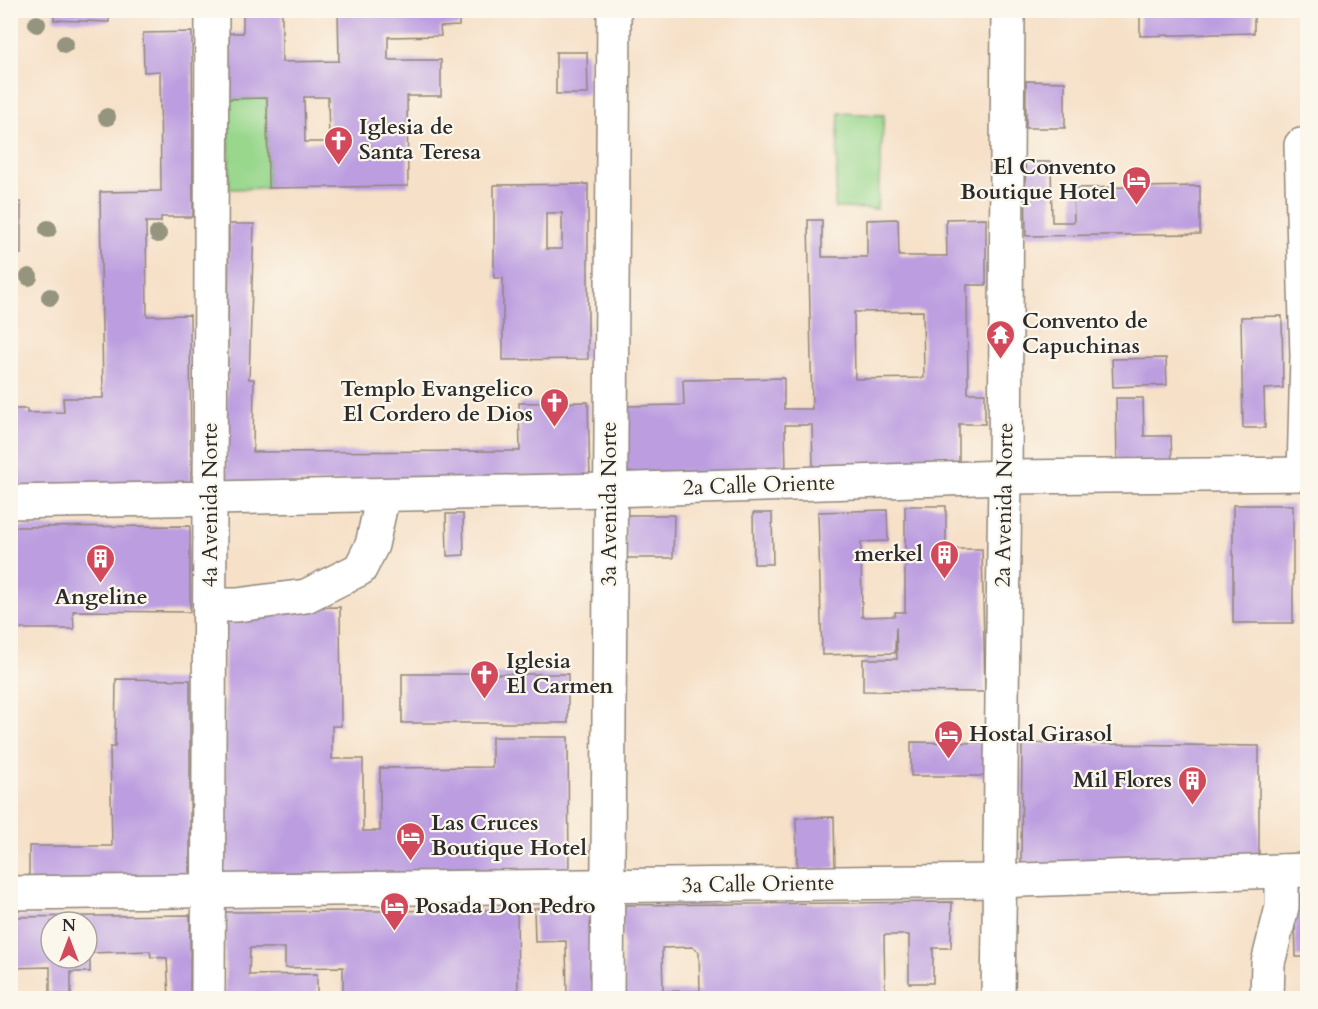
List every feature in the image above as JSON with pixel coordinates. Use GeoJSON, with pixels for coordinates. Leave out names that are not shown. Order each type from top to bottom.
{"type":"FeatureCollection","features":[{"type":"Feature","properties":{"kind":"street","name":"4a Avenida Norte"},"geometry":{"type":"LineString","coordinates":[[208,999],[212,10]]}},
{"type":"Feature","properties":{"kind":"street","name":"3a Avenida Norte"},"geometry":{"type":"LineString","coordinates":[[607,999],[614,10]]}},
{"type":"Feature","properties":{"kind":"street","name":"2a Avenida Norte"},"geometry":{"type":"LineString","coordinates":[[998,999],[1008,10]]}},
{"type":"Feature","properties":{"kind":"street"},"geometry":{"type":"LineString","coordinates":[[1301,145],[1307,388],[1306,474]]}},
{"type":"Feature","properties":{"kind":"street","name":"2a Calle Oriente"},"geometry":{"type":"LineString","coordinates":[[10,502],[609,490],[1005,477],[1306,474]]}},
{"type":"Feature","properties":{"kind":"street"},"geometry":{"type":"LineString","coordinates":[[210,605],[237,605],[306,596],[360,569],[372,545],[382,495]]}},
{"type":"Feature","properties":{"kind":"street"},"geometry":{"type":"LineString","coordinates":[[1267,999],[1268,963],[1282,907],[1295,871]]}},
{"type":"Feature","properties":{"kind":"street","name":"3a Calle Oriente"},"geometry":{"type":"LineString","coordinates":[[10,893],[998,881],[1295,871]]}},
{"type":"Feature","properties":{"kind":"green space"},"geometry":{"type":"Polygon","coordinates":[[[267,98],[268,188],[229,189],[228,99],[267,98]]]}},
{"type":"Feature","properties":{"kind":"green space"},"geometry":{"type":"Polygon","coordinates":[[[839,113],[884,115],[877,209],[835,208],[839,113]]]}},
{"type":"Feature","properties":{"kind":"building"},"geometry":{"type":"Polygon","coordinates":[[[54,10],[109,10],[109,22],[54,20],[54,10]]]}},
{"type":"Feature","properties":{"kind":"building"},"geometry":{"type":"Polygon","coordinates":[[[243,10],[282,10],[282,62],[339,61],[338,10],[459,10],[459,26],[440,27],[441,36],[388,37],[388,60],[441,60],[441,96],[407,96],[408,186],[268,188],[267,98],[228,99],[228,33],[243,33],[243,10]],[[304,97],[305,142],[329,142],[328,97],[304,97]]]}},
{"type":"Feature","properties":{"kind":"building"},"geometry":{"type":"Polygon","coordinates":[[[1140,10],[1254,10],[1254,33],[1140,36],[1140,10]]]}},
{"type":"Feature","properties":{"kind":"building"},"geometry":{"type":"Polygon","coordinates":[[[192,32],[193,217],[161,217],[161,222],[146,222],[147,316],[190,315],[191,488],[10,491],[10,409],[27,409],[27,413],[64,412],[63,398],[103,398],[100,192],[161,191],[160,71],[144,72],[143,33],[192,32]]]}},
{"type":"Feature","properties":{"kind":"building"},"geometry":{"type":"Polygon","coordinates":[[[556,52],[587,52],[588,94],[556,94],[556,52]]]}},
{"type":"Feature","properties":{"kind":"building"},"geometry":{"type":"Polygon","coordinates":[[[1026,81],[1065,82],[1065,128],[1026,128],[1026,81]]]}},
{"type":"Feature","properties":{"kind":"building","name":"El Convento Boutique Hotel"},"geometry":{"type":"Polygon","coordinates":[[[1025,162],[1051,162],[1052,222],[1074,222],[1073,188],[1200,186],[1200,234],[1026,236],[1025,162]]]}},
{"type":"Feature","properties":{"kind":"building"},"geometry":{"type":"Polygon","coordinates":[[[588,184],[588,359],[503,360],[503,278],[494,278],[494,185],[588,184]],[[546,213],[546,249],[562,249],[562,213],[546,213]]]}},
{"type":"Feature","properties":{"kind":"building"},"geometry":{"type":"Polygon","coordinates":[[[21,202],[21,254],[10,254],[10,203],[21,202]]]}},
{"type":"Feature","properties":{"kind":"building"},"geometry":{"type":"Polygon","coordinates":[[[986,218],[986,285],[967,285],[968,393],[985,393],[985,424],[959,424],[959,467],[813,468],[812,425],[785,425],[786,476],[624,478],[623,406],[684,405],[683,380],[784,378],[784,409],[812,409],[808,220],[822,220],[822,257],[867,257],[867,220],[898,219],[899,256],[947,256],[946,219],[986,218]],[[923,311],[854,312],[855,379],[924,378],[923,311]]]}},
{"type":"Feature","properties":{"kind":"building"},"geometry":{"type":"Polygon","coordinates":[[[229,224],[254,224],[249,379],[254,379],[253,452],[520,451],[519,403],[588,402],[590,480],[226,483],[229,224]]]}},
{"type":"Feature","properties":{"kind":"building"},"geometry":{"type":"Polygon","coordinates":[[[1282,316],[1283,388],[1264,389],[1265,428],[1243,428],[1241,317],[1282,316]]]}},
{"type":"Feature","properties":{"kind":"building"},"geometry":{"type":"Polygon","coordinates":[[[1166,358],[1167,385],[1113,387],[1112,359],[1166,358]]]}},
{"type":"Feature","properties":{"kind":"building"},"geometry":{"type":"Polygon","coordinates":[[[1116,398],[1143,398],[1144,436],[1171,436],[1172,464],[1117,465],[1116,398]]]}},
{"type":"Feature","properties":{"kind":"building"},"geometry":{"type":"Polygon","coordinates":[[[1233,505],[1293,505],[1293,623],[1233,623],[1233,505]]]}},
{"type":"Feature","properties":{"kind":"building"},"geometry":{"type":"Polygon","coordinates":[[[905,506],[946,506],[946,549],[982,549],[985,692],[863,691],[863,659],[897,659],[896,627],[895,653],[822,655],[818,512],[887,510],[888,541],[861,542],[862,617],[895,616],[895,612],[905,612],[905,506]]]}},
{"type":"Feature","properties":{"kind":"building"},"geometry":{"type":"Polygon","coordinates":[[[753,513],[772,513],[773,564],[754,564],[753,513]]]}},
{"type":"Feature","properties":{"kind":"building"},"geometry":{"type":"Polygon","coordinates":[[[446,514],[463,514],[464,555],[447,556],[446,514]]]}},
{"type":"Feature","properties":{"kind":"building"},"geometry":{"type":"Polygon","coordinates":[[[625,515],[674,515],[673,558],[625,558],[625,515]]]}},
{"type":"Feature","properties":{"kind":"building"},"geometry":{"type":"Polygon","coordinates":[[[190,526],[190,612],[73,611],[74,629],[10,629],[10,527],[190,526]]]}},
{"type":"Feature","properties":{"kind":"building"},"geometry":{"type":"Polygon","coordinates":[[[340,607],[341,726],[332,726],[332,759],[363,759],[363,831],[380,831],[380,768],[492,767],[492,737],[568,737],[569,875],[224,879],[225,609],[340,607]]]}},
{"type":"Feature","properties":{"kind":"building","name":"Iglesia El Carmen"},"geometry":{"type":"Polygon","coordinates":[[[402,674],[568,674],[568,723],[402,723],[402,674]]]}},
{"type":"Feature","properties":{"kind":"building"},"geometry":{"type":"Polygon","coordinates":[[[116,679],[190,680],[190,882],[29,884],[29,846],[112,846],[110,747],[115,747],[116,679]]]}},
{"type":"Feature","properties":{"kind":"building","name":"Hostal Girasol"},"geometry":{"type":"Polygon","coordinates":[[[911,742],[985,743],[985,776],[911,776],[911,742]]]}},
{"type":"Feature","properties":{"kind":"building"},"geometry":{"type":"Polygon","coordinates":[[[1022,743],[1259,746],[1259,866],[1021,865],[1022,743]]]}},
{"type":"Feature","properties":{"kind":"building"},"geometry":{"type":"Polygon","coordinates":[[[834,817],[835,869],[797,870],[796,818],[834,817]]]}},
{"type":"Feature","properties":{"kind":"building"},"geometry":{"type":"Polygon","coordinates":[[[1294,894],[1308,894],[1308,957],[1296,957],[1294,894]]]}},
{"type":"Feature","properties":{"kind":"building"},"geometry":{"type":"Polygon","coordinates":[[[952,902],[951,948],[933,948],[933,983],[909,983],[909,935],[884,935],[885,998],[624,998],[622,905],[952,902]],[[692,947],[662,948],[663,991],[700,991],[699,952],[692,947]]]}},
{"type":"Feature","properties":{"kind":"building"},"geometry":{"type":"Polygon","coordinates":[[[592,907],[593,998],[567,998],[566,941],[535,942],[534,908],[592,907]]]}},
{"type":"Feature","properties":{"kind":"building"},"geometry":{"type":"Polygon","coordinates":[[[517,910],[518,998],[343,998],[343,967],[285,968],[285,948],[250,948],[249,975],[317,974],[317,998],[225,998],[225,912],[517,910]]]}},
{"type":"Feature","properties":{"kind":"building"},"geometry":{"type":"Polygon","coordinates":[[[190,915],[190,998],[169,998],[167,958],[151,957],[150,951],[99,953],[99,916],[190,915]]]}},
{"type":"Feature","properties":{"kind":"building"},"geometry":{"type":"Polygon","coordinates":[[[10,917],[39,917],[39,967],[10,968],[10,917]]]}},
{"type":"Feature","properties":{"kind":"building"},"geometry":{"type":"Polygon","coordinates":[[[50,970],[90,970],[90,972],[71,972],[71,994],[50,994],[50,970]]]}},
{"type":"Feature","properties":{"kind":"place","name":"Iglesia de Santa Teresa"},"geometry":{"type":"Point","coordinates":[338,166]}},
{"type":"Feature","properties":{"kind":"place","name":"El Convento Boutique Hotel"},"geometry":{"type":"Point","coordinates":[1137,206]}},
{"type":"Feature","properties":{"kind":"place","name":"Convento de Capuchinas"},"geometry":{"type":"Point","coordinates":[1001,360]}},
{"type":"Feature","properties":{"kind":"place","name":"Templo Evangelico El Cordero de Dios"},"geometry":{"type":"Point","coordinates":[554,428]}},
{"type":"Feature","properties":{"kind":"place","name":"merkel"},"geometry":{"type":"Point","coordinates":[944,580]}},
{"type":"Feature","properties":{"kind":"place","name":"Angeline"},"geometry":{"type":"Point","coordinates":[101,584]}},
{"type":"Feature","properties":{"kind":"place","name":"Iglesia El Carmen"},"geometry":{"type":"Point","coordinates":[485,700]}},
{"type":"Feature","properties":{"kind":"place","name":"Hostal Girasol"},"geometry":{"type":"Point","coordinates":[948,760]}},
{"type":"Feature","properties":{"kind":"place","name":"Mil Flores"},"geometry":{"type":"Point","coordinates":[1193,806]}},
{"type":"Feature","properties":{"kind":"place","name":"Las Cruces Boutique Hotel"},"geometry":{"type":"Point","coordinates":[410,862]}},
{"type":"Feature","properties":{"kind":"place","name":"Posada Don Pedro"},"geometry":{"type":"Point","coordinates":[394,932]}}]}
